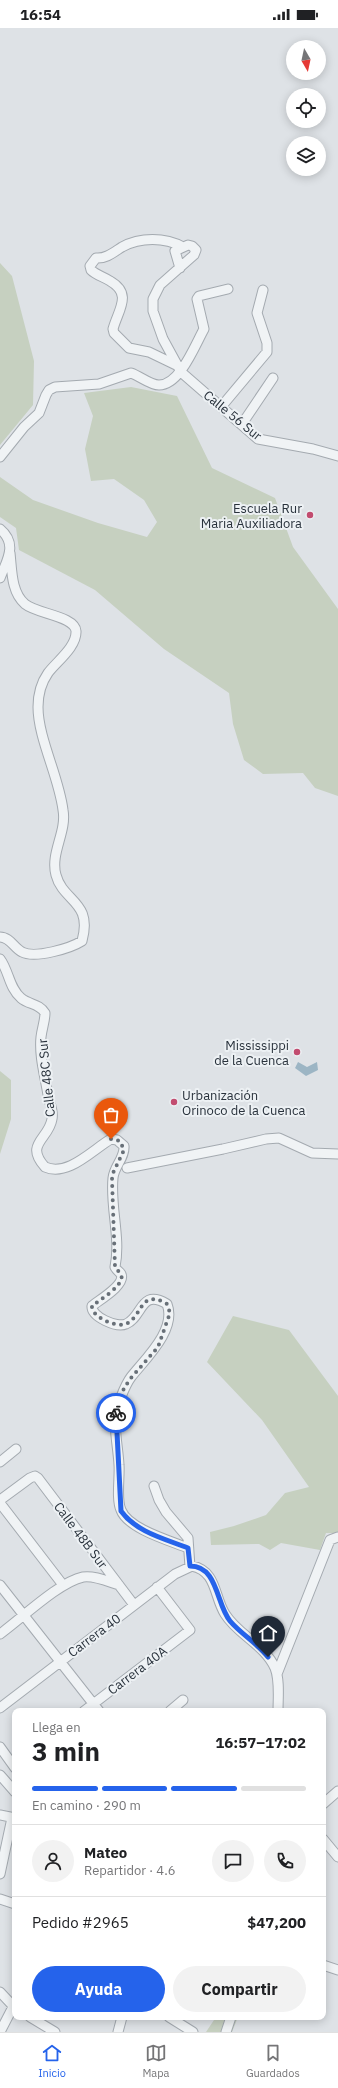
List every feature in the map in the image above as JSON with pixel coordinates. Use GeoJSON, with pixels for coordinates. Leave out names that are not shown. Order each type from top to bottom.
{"type":"FeatureCollection","features":[{"type":"Feature","properties":{"kind":"street"},"geometry":{"type":"LineString","coordinates":[[178,368],[149,352],[129,348],[114,333],[113,328],[123,298],[121,290],[111,281],[94,273],[90,266],[96,258],[106,257],[132,242],[146,239],[178,244],[183,247]]}},
{"type":"Feature","properties":{"kind":"street"},"geometry":{"type":"LineString","coordinates":[[178,368],[163,339],[154,311],[153,299],[160,286],[191,259],[196,250],[192,246],[183,247],[175,251],[180,268]]}},
{"type":"Feature","properties":{"kind":"street"},"geometry":{"type":"LineString","coordinates":[[0,457],[24,427],[39,413],[46,394],[49,390],[55,387],[99,384],[131,373],[158,385],[166,384],[175,379],[178,368],[204,329],[197,299],[199,296],[228,289]]}},
{"type":"Feature","properties":{"kind":"street"},"geometry":{"type":"LineString","coordinates":[[221,407],[267,352],[267,343],[257,313],[263,290]]}},
{"type":"Feature","properties":{"kind":"street","name":"Calle 56 Sur"},"geometry":{"type":"LineString","coordinates":[[178,368],[258,438],[265,441],[293,445],[338,456]]}},
{"type":"Feature","properties":{"kind":"street"},"geometry":{"type":"LineString","coordinates":[[242,424],[273,378]]}},
{"type":"Feature","properties":{"kind":"street"},"geometry":{"type":"LineString","coordinates":[[0,529],[9,540],[15,588],[25,604],[35,610],[69,621],[74,624],[76,631],[75,638],[40,687],[38,707],[41,730],[53,765],[63,809],[64,819],[55,859],[57,880],[76,902],[82,914],[85,929],[82,941],[73,947],[28,955],[18,950],[6,938],[0,937]]}},
{"type":"Feature","properties":{"kind":"street"},"geometry":{"type":"LineString","coordinates":[[0,578],[10,553]]}},
{"type":"Feature","properties":{"kind":"street","name":"Calle 48C Sur"},"geometry":{"type":"LineString","coordinates":[[0,959],[5,966],[13,990],[17,995],[26,1002],[38,1005],[45,1013],[41,1037],[42,1060],[52,1116],[48,1128],[38,1143],[37,1156],[39,1160],[45,1167],[60,1170],[70,1166],[111,1139],[118,1140],[124,1146],[123,1155],[117,1164],[112,1179],[115,1267],[121,1274],[122,1278],[116,1288],[92,1306],[92,1310],[93,1313],[118,1325],[125,1325],[130,1322],[141,1305],[151,1300],[159,1300],[167,1304],[170,1313],[158,1347],[131,1378],[118,1406],[115,1423],[120,1478],[120,1505],[124,1515],[134,1524],[153,1534],[188,1548]]}},
{"type":"Feature","properties":{"kind":"street"},"geometry":{"type":"LineString","coordinates":[[128,1168],[223,1150],[266,1139],[279,1138],[312,1153],[338,1154]]}},
{"type":"Feature","properties":{"kind":"street"},"geometry":{"type":"LineString","coordinates":[[0,1462],[16,1450]]}},
{"type":"Feature","properties":{"kind":"street","name":"Calle 48B Sur"},"geometry":{"type":"LineString","coordinates":[[0,1502],[24,1482],[35,1476],[38,1478],[134,1605]]}},
{"type":"Feature","properties":{"kind":"street"},"geometry":{"type":"LineString","coordinates":[[154,1486],[166,1512],[188,1538],[190,1566],[202,1569],[210,1577],[225,1615],[264,1652],[272,1662],[277,1674],[278,1708]]}},
{"type":"Feature","properties":{"kind":"street"},"geometry":{"type":"LineString","coordinates":[[0,1502],[64,1586]]}},
{"type":"Feature","properties":{"kind":"street"},"geometry":{"type":"LineString","coordinates":[[277,1674],[334,1539]]}},
{"type":"Feature","properties":{"kind":"street","name":"Carrera 40"},"geometry":{"type":"LineString","coordinates":[[0,1708],[157,1587],[175,1574],[190,1566]]}},
{"type":"Feature","properties":{"kind":"street"},"geometry":{"type":"LineString","coordinates":[[0,1634],[64,1586],[84,1577],[119,1585]]}},
{"type":"Feature","properties":{"kind":"street"},"geometry":{"type":"LineString","coordinates":[[0,1585],[61,1660],[96,1707]]}},
{"type":"Feature","properties":{"kind":"street","name":"Carrera 40A"},"geometry":{"type":"LineString","coordinates":[[96,1707],[190,1630],[157,1587]]}},
{"type":"Feature","properties":{"kind":"street"},"geometry":{"type":"LineString","coordinates":[[174,1708],[183,1700]]}},
{"type":"Feature","properties":{"kind":"street"},"geometry":{"type":"LineString","coordinates":[[0,1747],[12,1763]]}},
{"type":"Feature","properties":{"kind":"street"},"geometry":{"type":"LineString","coordinates":[[12,1767],[0,1774],[12,1788]]}},
{"type":"Feature","properties":{"kind":"street"},"geometry":{"type":"LineString","coordinates":[[326,1801],[338,1791]]}},
{"type":"Feature","properties":{"kind":"street"},"geometry":{"type":"LineString","coordinates":[[0,1814],[12,1817]]}},
{"type":"Feature","properties":{"kind":"street"},"geometry":{"type":"LineString","coordinates":[[0,1874],[12,1826]]}},
{"type":"Feature","properties":{"kind":"street"},"geometry":{"type":"LineString","coordinates":[[326,1843],[338,1857]]}},
{"type":"Feature","properties":{"kind":"street"},"geometry":{"type":"LineString","coordinates":[[0,1899],[12,1903]]}},
{"type":"Feature","properties":{"kind":"street"},"geometry":{"type":"LineString","coordinates":[[326,1966],[338,1970]]}},
{"type":"Feature","properties":{"kind":"street"},"geometry":{"type":"LineString","coordinates":[[0,1992],[12,2003]]}},
{"type":"Feature","properties":{"kind":"street"},"geometry":{"type":"LineString","coordinates":[[0,2032],[12,2011]]}},
{"type":"Feature","properties":{"kind":"street"},"geometry":{"type":"LineString","coordinates":[[35,2020],[55,2032]]}},
{"type":"Feature","properties":{"kind":"street"},"geometry":{"type":"LineString","coordinates":[[118,2032],[121,2020]]}},
{"type":"Feature","properties":{"kind":"street"},"geometry":{"type":"LineString","coordinates":[[174,2020],[193,2032]]}},
{"type":"Feature","properties":{"kind":"street"},"geometry":{"type":"LineString","coordinates":[[226,2032],[230,2020]]}},
{"type":"Feature","properties":{"kind":"green space"},"geometry":{"type":"Polygon","coordinates":[[[0,263],[12,276],[34,361],[33,405],[0,445],[0,263]]]}},
{"type":"Feature","properties":{"kind":"green space"},"geometry":{"type":"Polygon","coordinates":[[[131,387],[177,396],[212,468],[275,498],[293,547],[338,609],[338,796],[315,788],[303,773],[263,774],[244,760],[233,724],[229,693],[164,649],[95,590],[19,550],[16,528],[0,517],[0,477],[33,500],[98,523],[147,537],[157,522],[144,500],[114,479],[91,481],[85,449],[93,416],[84,393],[131,387]]]}},
{"type":"Feature","properties":{"kind":"green space"},"geometry":{"type":"Polygon","coordinates":[[[0,1071],[11,1080],[11,1119],[0,1154],[0,1071]]]}},
{"type":"Feature","properties":{"kind":"green space"},"geometry":{"type":"Polygon","coordinates":[[[233,1316],[289,1330],[338,1396],[338,1533],[326,1533],[320,1550],[281,1543],[270,1550],[259,1544],[211,1545],[210,1532],[234,1526],[266,1515],[285,1493],[309,1487],[262,1420],[207,1362],[233,1316]]]}},
{"type":"Feature","properties":{"kind":"green space"},"geometry":{"type":"Polygon","coordinates":[[[214,2020],[237,2020],[232,2032],[206,2032],[214,2020]]]}},
{"type":"Feature","properties":{"kind":"water"},"geometry":{"type":"Polygon","coordinates":[[[298,1062],[307,1067],[317,1062],[318,1070],[306,1076],[295,1068],[298,1062]]]}},
{"type":"Feature","properties":{"kind":"way so far"},"geometry":{"type":"LineString","coordinates":[[111,1139],[120,1141],[124,1146],[123,1155],[117,1164],[112,1179],[112,1206],[116,1240],[115,1267],[116,1270],[120,1272],[122,1278],[116,1288],[92,1306],[93,1313],[107,1321],[118,1325],[125,1325],[130,1322],[141,1305],[151,1300],[159,1300],[167,1304],[170,1313],[158,1347],[124,1388],[116,1413]]}},
{"type":"Feature","properties":{"kind":"place","name":"Escuela Rur Maria Auxiliadora"},"geometry":{"type":"Point","coordinates":[310,515]}},
{"type":"Feature","properties":{"kind":"place","name":"Mississippi de la Cuenca"},"geometry":{"type":"Point","coordinates":[297,1052]}},
{"type":"Feature","properties":{"kind":"place","name":"Urbanización Orinoco de la Cuenca"},"geometry":{"type":"Point","coordinates":[174,1102]}},
{"type":"Feature","properties":{"kind":"route"},"geometry":{"type":"LineString","coordinates":[[116,1413],[115,1423],[120,1478],[119,1501],[121,1511],[134,1524],[153,1534],[188,1548],[190,1566],[202,1569],[210,1577],[215,1586],[218,1599],[225,1615],[260,1647],[268,1657]]}}]}
